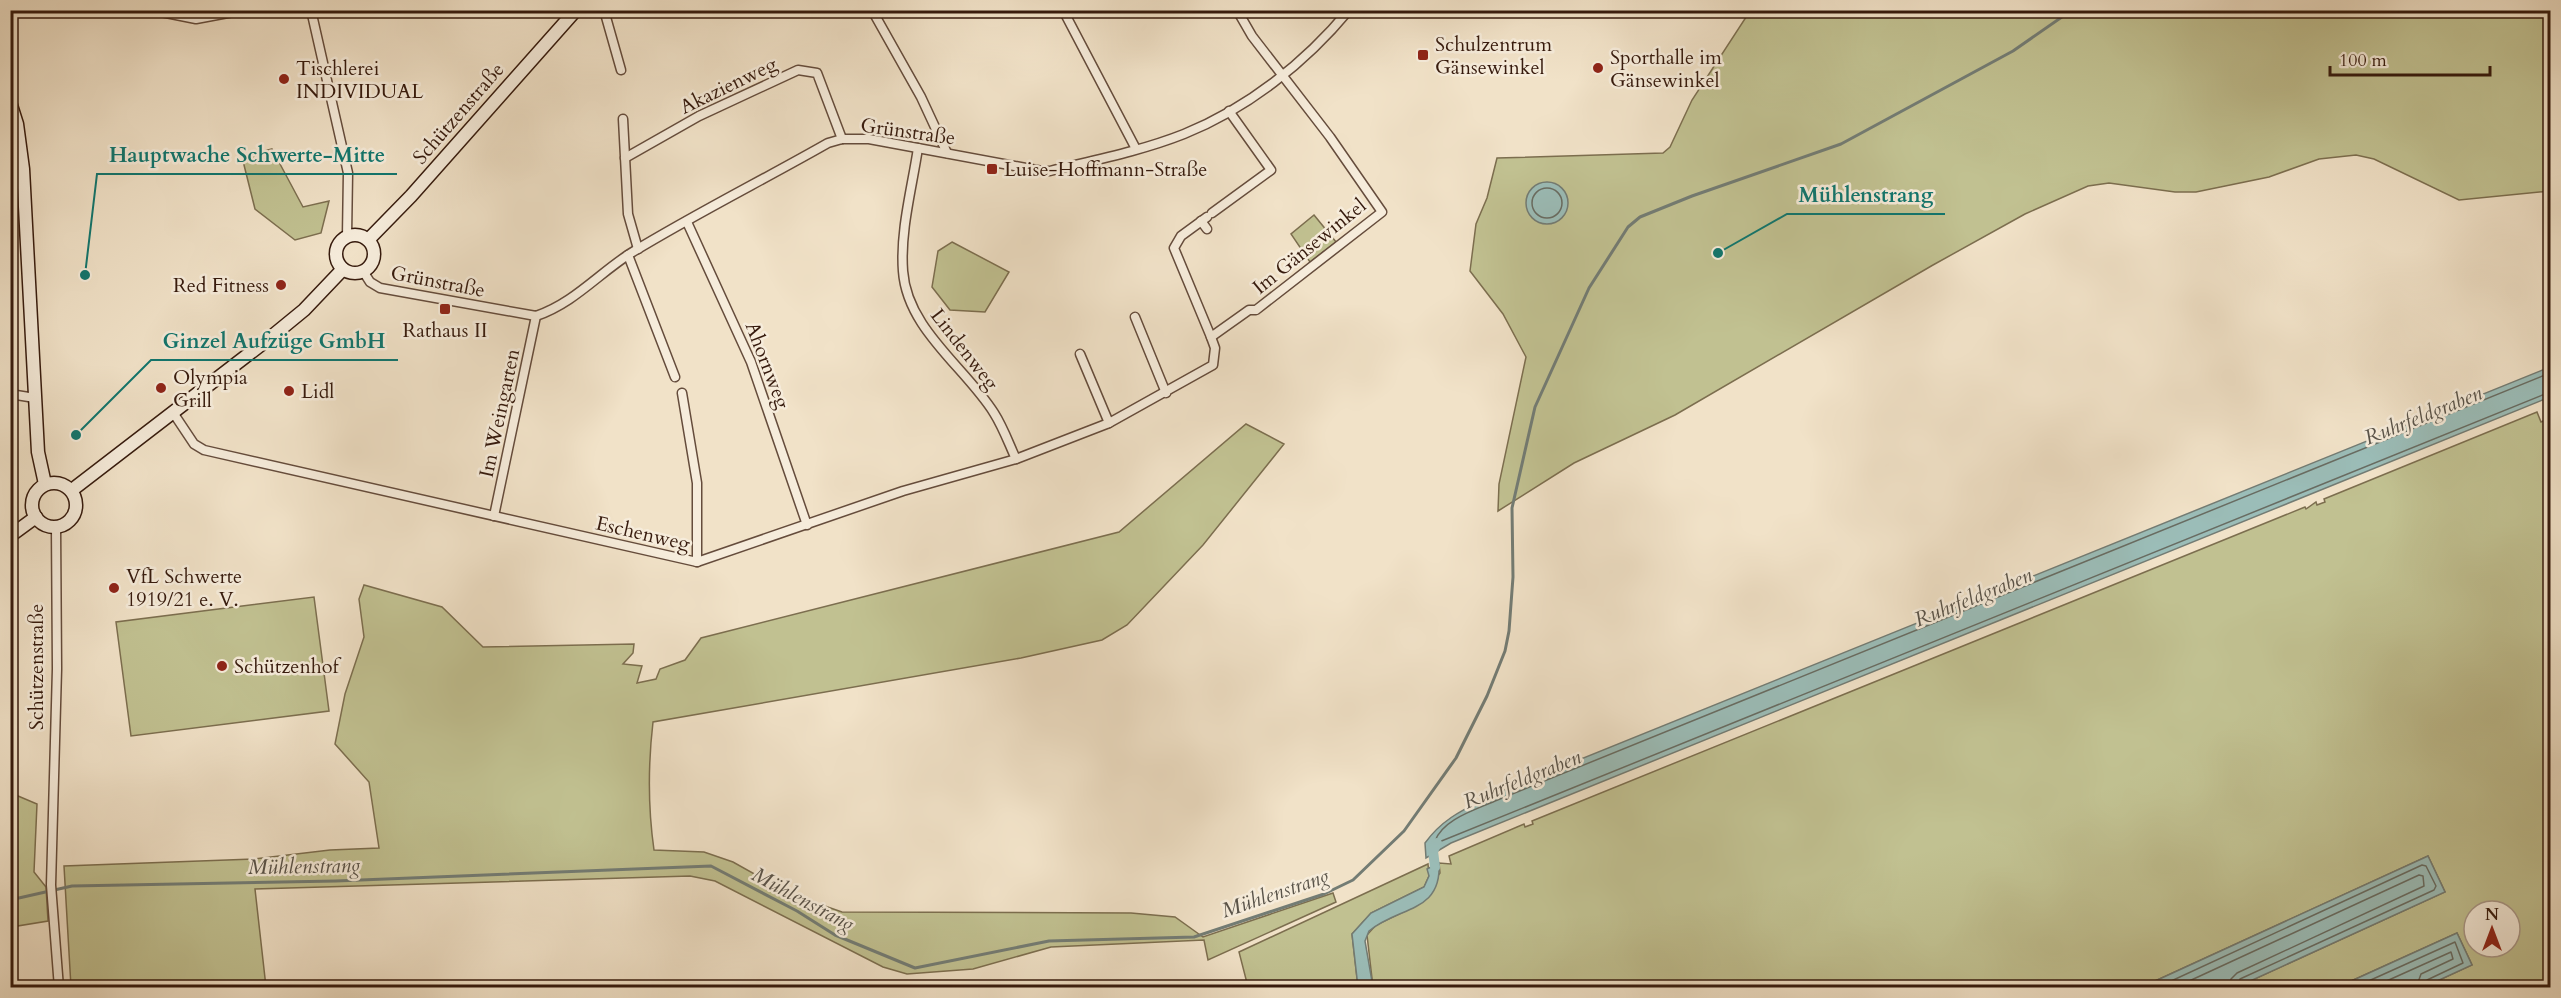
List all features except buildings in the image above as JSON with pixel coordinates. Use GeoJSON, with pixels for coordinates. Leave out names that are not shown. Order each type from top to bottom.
{"type":"FeatureCollection","features":[{"type":"Feature","properties":{"kind":"main road","name":"Schützenstraße"},"geometry":{"type":"LineString","coordinates":[[368,240],[576,10]]}},
{"type":"Feature","properties":{"kind":"main road"},"geometry":{"type":"LineString","coordinates":[[10,102],[17,124],[17,171],[38,452],[45,484]]}},
{"type":"Feature","properties":{"kind":"main road"},"geometry":{"type":"LineString","coordinates":[[347,236],[362,236],[368,240],[374,257],[363,271],[349,272],[343,269],[336,258],[336,251],[342,240],[347,236]]}},
{"type":"Feature","properties":{"kind":"main road"},"geometry":{"type":"LineString","coordinates":[[72,490],[174,414],[304,310],[343,269]]}},
{"type":"Feature","properties":{"kind":"main road"},"geometry":{"type":"LineString","coordinates":[[62,483],[72,490],[76,510],[69,522],[57,527],[41,523],[36,517],[33,498],[45,484],[62,483]]}},
{"type":"Feature","properties":{"kind":"main road"},"geometry":{"type":"LineString","coordinates":[[10,536],[36,517]]}},
{"type":"Feature","properties":{"kind":"street"},"geometry":{"type":"LineString","coordinates":[[151,10],[196,19],[244,10]]}},
{"type":"Feature","properties":{"kind":"street"},"geometry":{"type":"LineString","coordinates":[[311,10],[348,173],[347,236]]}},
{"type":"Feature","properties":{"kind":"street"},"geometry":{"type":"LineString","coordinates":[[604,10],[621,70]]}},
{"type":"Feature","properties":{"kind":"street"},"geometry":{"type":"LineString","coordinates":[[872,10],[921,97],[947,153]]}},
{"type":"Feature","properties":{"kind":"street"},"geometry":{"type":"LineString","coordinates":[[1063,10],[1137,149]]}},
{"type":"Feature","properties":{"kind":"street"},"geometry":{"type":"LineString","coordinates":[[1237,10],[1283,76]]}},
{"type":"Feature","properties":{"kind":"street","name":"Grünstraße"},"geometry":{"type":"LineString","coordinates":[[363,271],[370,282],[380,288],[536,316],[553,310],[590,287],[638,249],[828,143],[842,139],[869,140],[1050,171],[1137,149],[1184,134],[1229,111],[1283,76],[1349,10]]}},
{"type":"Feature","properties":{"kind":"street","name":"Akazienweg"},"geometry":{"type":"LineString","coordinates":[[625,158],[699,116],[798,70],[817,74],[842,139]]}},
{"type":"Feature","properties":{"kind":"street","name":"Im Gänsewinkel"},"geometry":{"type":"LineString","coordinates":[[1211,337],[1249,310],[1256,310],[1382,212],[1330,137],[1283,76]]}},
{"type":"Feature","properties":{"kind":"street","name":"Eschenweg"},"geometry":{"type":"LineString","coordinates":[[174,414],[194,444],[204,450],[697,562],[903,491],[1016,459],[1109,423],[1166,393],[1213,364],[1215,348],[1174,248],[1176,241],[1271,170],[1229,111]]}},
{"type":"Feature","properties":{"kind":"street"},"geometry":{"type":"LineString","coordinates":[[623,120],[628,214],[638,249]]}},
{"type":"Feature","properties":{"kind":"street","name":"Lindenweg"},"geometry":{"type":"LineString","coordinates":[[918,148],[903,246],[903,273],[907,294],[920,320],[994,413],[1016,459]]}},
{"type":"Feature","properties":{"kind":"street","name":"Ahornweg"},"geometry":{"type":"LineString","coordinates":[[687,222],[751,362],[807,525]]}},
{"type":"Feature","properties":{"kind":"street"},"geometry":{"type":"LineString","coordinates":[[628,255],[675,377]]}},
{"type":"Feature","properties":{"kind":"street","name":"Im Weingarten"},"geometry":{"type":"LineString","coordinates":[[494,516],[536,316]]}},
{"type":"Feature","properties":{"kind":"street"},"geometry":{"type":"LineString","coordinates":[[1135,317],[1166,393]]}},
{"type":"Feature","properties":{"kind":"street"},"geometry":{"type":"LineString","coordinates":[[1080,354],[1109,423]]}},
{"type":"Feature","properties":{"kind":"street"},"geometry":{"type":"LineString","coordinates":[[682,393],[697,483],[697,562]]}},
{"type":"Feature","properties":{"kind":"street"},"geometry":{"type":"LineString","coordinates":[[10,394],[35,398]]}},
{"type":"Feature","properties":{"kind":"street","name":"Schützenstraße"},"geometry":{"type":"LineString","coordinates":[[57,527],[51,885],[59,987]]}},
{"type":"Feature","properties":{"kind":"green space"},"geometry":{"type":"Polygon","coordinates":[[[1750,11],[2550,11],[2550,191],[2459,200],[2374,159],[2356,155],[2319,159],[2269,177],[2196,192],[2175,192],[2109,183],[2088,186],[2025,214],[1675,415],[1574,463],[1498,511],[1499,484],[1526,357],[1503,314],[1470,271],[1476,224],[1487,198],[1497,158],[1663,153],[1670,147],[1692,100],[1750,11]]]}},
{"type":"Feature","properties":{"kind":"green space"},"geometry":{"type":"Polygon","coordinates":[[[272,149],[303,207],[329,201],[321,233],[295,240],[255,209],[242,157],[272,149]]]}},
{"type":"Feature","properties":{"kind":"green space"},"geometry":{"type":"Polygon","coordinates":[[[1314,215],[1336,242],[1310,262],[1291,234],[1314,215]]]}},
{"type":"Feature","properties":{"kind":"green space"},"geometry":{"type":"Polygon","coordinates":[[[952,242],[1009,272],[985,312],[950,310],[932,287],[938,251],[952,242]]]}},
{"type":"Feature","properties":{"kind":"green space"},"geometry":{"type":"Polygon","coordinates":[[[2537,412],[2541,422],[2550,418],[2550,987],[2424,987],[2472,965],[2469,959],[2522,959],[2522,899],[2462,899],[2462,944],[2457,933],[2338,987],[2237,987],[2445,892],[2428,856],[2142,987],[1373,987],[1367,935],[1376,925],[1414,907],[1440,873],[1439,863],[1451,864],[1449,856],[1524,824],[1525,827],[1533,824],[1532,821],[2305,507],[2306,509],[2316,502],[2317,505],[2325,502],[2324,499],[2537,412]]]}},
{"type":"Feature","properties":{"kind":"green space"},"geometry":{"type":"Polygon","coordinates":[[[1246,424],[1284,444],[1203,545],[1127,625],[1102,640],[1021,658],[653,722],[649,786],[654,850],[704,852],[733,862],[790,894],[842,912],[1131,913],[1175,917],[1203,937],[1333,893],[1336,902],[1208,960],[1204,940],[1051,947],[973,969],[907,974],[883,967],[715,881],[690,876],[255,889],[266,987],[71,987],[64,866],[254,859],[330,850],[379,848],[369,782],[335,744],[345,694],[364,637],[359,599],[364,585],[442,607],[483,647],[634,644],[633,653],[623,664],[642,666],[637,683],[656,679],[660,669],[685,660],[701,638],[1119,532],[1246,424]]]}},
{"type":"Feature","properties":{"kind":"green space","name":"Schützenhof"},"geometry":{"type":"Polygon","coordinates":[[[314,597],[329,711],[131,736],[116,622],[314,597]]]}},
{"type":"Feature","properties":{"kind":"green space"},"geometry":{"type":"Polygon","coordinates":[[[11,793],[37,804],[34,872],[46,887],[48,921],[11,927],[11,793]]]}},
{"type":"Feature","properties":{"kind":"green space"},"geometry":{"type":"Polygon","coordinates":[[[1428,864],[1429,876],[1424,887],[1371,913],[1352,934],[1358,987],[1248,987],[1239,952],[1428,864]]]}},
{"type":"Feature","properties":{"kind":"water"},"geometry":{"type":"Polygon","coordinates":[[[1547,182],[1562,188],[1568,203],[1562,218],[1547,224],[1532,218],[1526,203],[1532,188],[1547,182]]]}},
{"type":"Feature","properties":{"kind":"water"},"geometry":{"type":"Polygon","coordinates":[[[2550,367],[2550,397],[1451,843],[1426,858],[1425,843],[1439,827],[1455,815],[1492,795],[2550,367]]]}},
{"type":"Feature","properties":{"kind":"water"},"geometry":{"type":"Polygon","coordinates":[[[2428,856],[2445,892],[2237,987],[2142,987],[2428,856]]]}},
{"type":"Feature","properties":{"kind":"water"},"geometry":{"type":"Polygon","coordinates":[[[1439,863],[1438,879],[1434,891],[1426,900],[1369,931],[1365,941],[1373,987],[1358,987],[1352,934],[1371,913],[1424,887],[1429,876],[1427,869],[1439,863]]]}},
{"type":"Feature","properties":{"kind":"water"},"geometry":{"type":"Polygon","coordinates":[[[2457,933],[2462,944],[2462,959],[2469,959],[2472,965],[2424,987],[2338,987],[2457,933]]]}},
{"type":"Feature","properties":{"kind":"waterway","name":"Mühlenstrang"},"geometry":{"type":"LineString","coordinates":[[10,900],[72,886],[336,881],[711,866],[797,911],[835,935],[915,968],[1049,941],[1194,937],[1324,894],[1353,880],[1404,831],[1456,758],[1487,696],[1505,651],[1509,631],[1513,577],[1512,508],[1535,407],[1589,288],[1628,227],[1640,217],[1692,196],[1841,144],[2013,51],[2072,10]]}},
{"type":"Feature","properties":{"kind":"waterway","name":"Ruhrfeldgraben"},"geometry":{"type":"LineString","coordinates":[[1435,867],[1433,851],[1437,843]]}},
{"type":"Feature","properties":{"kind":"place","name":"Schulzentrum Gänsewinkel"},"geometry":{"type":"Point","coordinates":[1423,55]}},
{"type":"Feature","properties":{"kind":"place","name":"Sporthalle im Gänsewinkel"},"geometry":{"type":"Point","coordinates":[1598,68]}},
{"type":"Feature","properties":{"kind":"place","name":"Tischlerei INDIVIDUAL"},"geometry":{"type":"Point","coordinates":[284,79]}},
{"type":"Feature","properties":{"kind":"place","name":"Luise-Hoffmann-Straße"},"geometry":{"type":"Point","coordinates":[992,169]}},
{"type":"Feature","properties":{"kind":"place","name":"Mühlenstrang"},"geometry":{"type":"Point","coordinates":[1718,253]}},
{"type":"Feature","properties":{"kind":"place","name":"Hauptwache Schwerte-Mitte"},"geometry":{"type":"Point","coordinates":[85,275]}},
{"type":"Feature","properties":{"kind":"place","name":"Red Fitness"},"geometry":{"type":"Point","coordinates":[281,285]}},
{"type":"Feature","properties":{"kind":"place","name":"Rathaus II"},"geometry":{"type":"Point","coordinates":[445,309]}},
{"type":"Feature","properties":{"kind":"place","name":"Olympia Grill"},"geometry":{"type":"Point","coordinates":[161,388]}},
{"type":"Feature","properties":{"kind":"place","name":"Lidl"},"geometry":{"type":"Point","coordinates":[289,391]}},
{"type":"Feature","properties":{"kind":"place","name":"Ginzel Aufzüge GmbH"},"geometry":{"type":"Point","coordinates":[76,435]}},
{"type":"Feature","properties":{"kind":"place","name":"VfL Schwerte 1919/21 e. V."},"geometry":{"type":"Point","coordinates":[114,588]}},
{"type":"Feature","properties":{"kind":"place","name":"Schützenhof"},"geometry":{"type":"Point","coordinates":[222,666]}}]}
